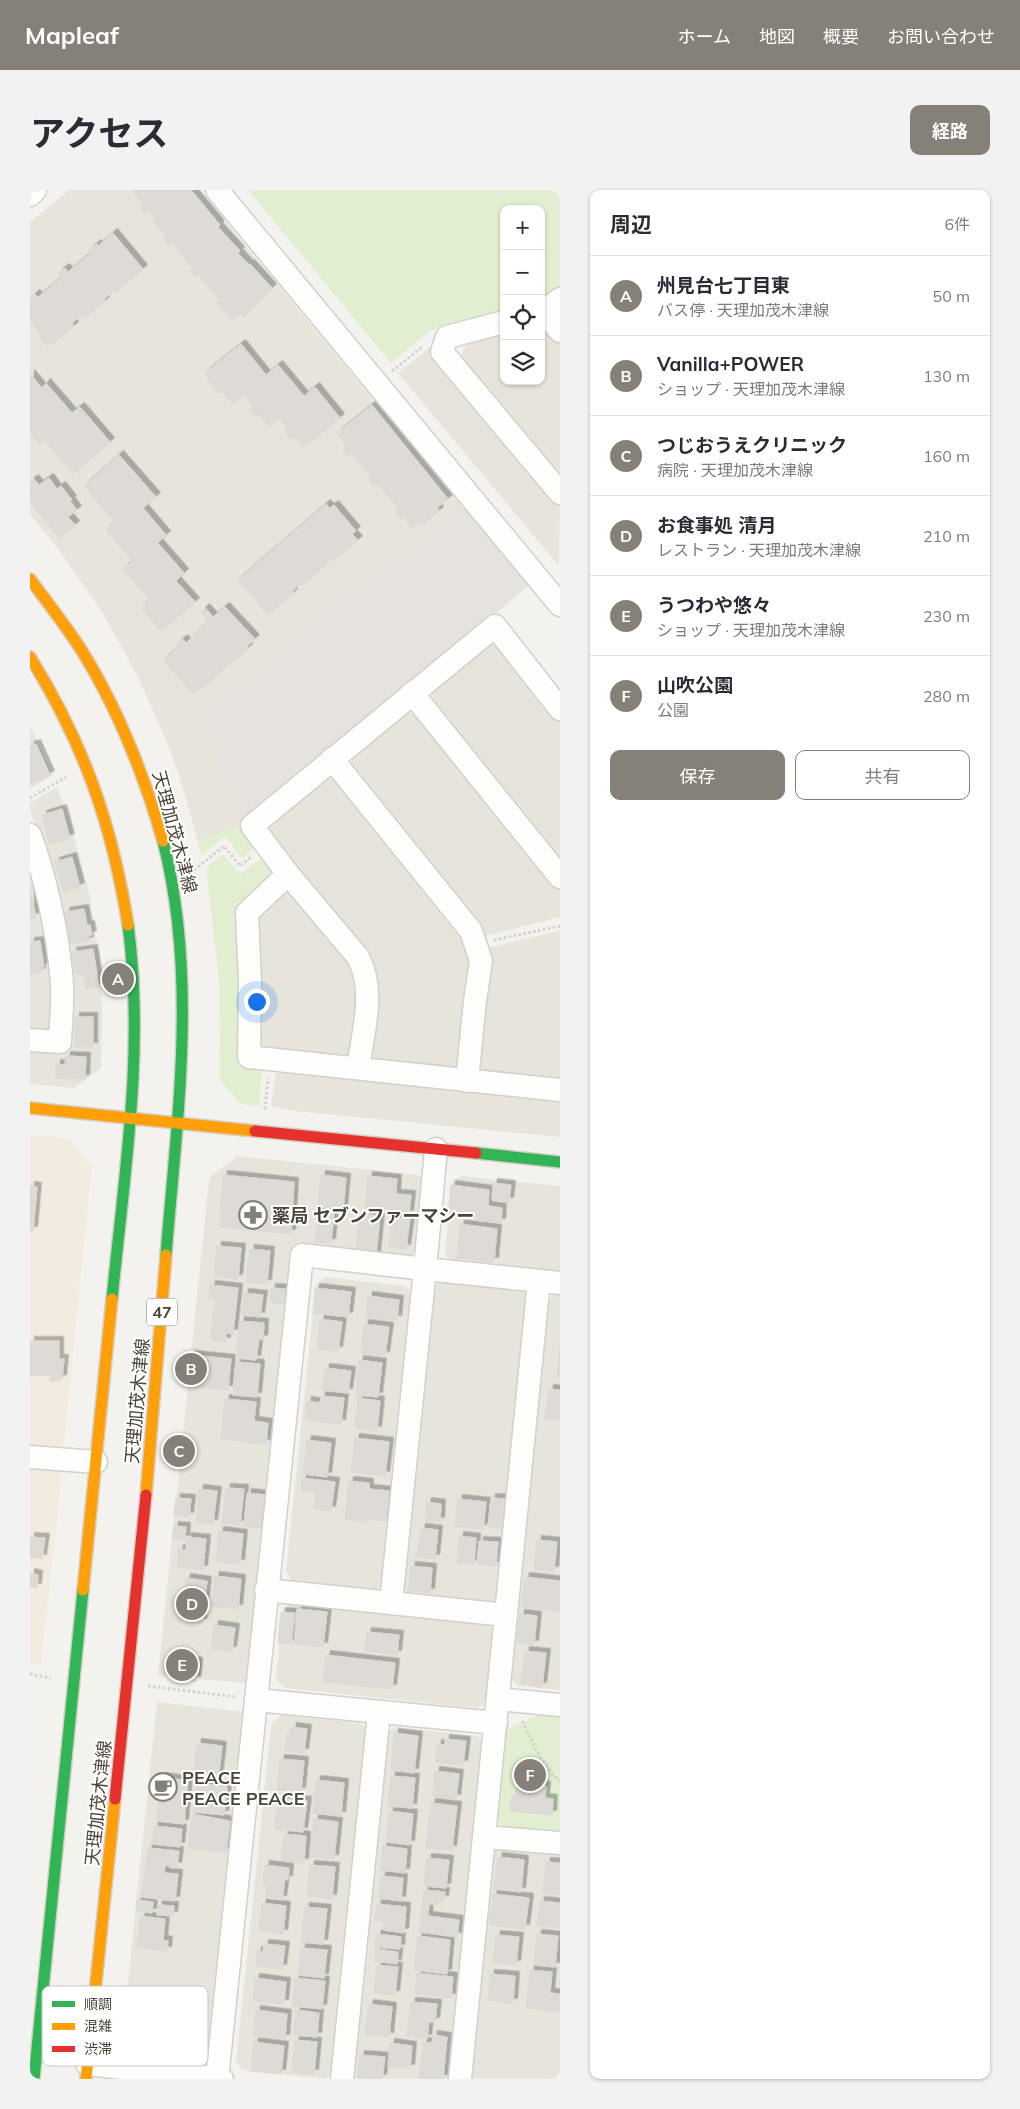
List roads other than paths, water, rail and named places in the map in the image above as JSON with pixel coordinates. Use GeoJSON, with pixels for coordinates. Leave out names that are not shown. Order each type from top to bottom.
{"type":"FeatureCollection","features":[{"type":"Feature","properties":{"kind":"main road","name":"天理加茂木津線"},"geometry":{"type":"LineString","coordinates":[[30,579],[67,628],[88,661],[140,770],[162,837],[177,902],[185,981],[178,1122],[154,1420],[96,1986]]}},
{"type":"Feature","properties":{"kind":"main road","name":"天理加茂木津線"},"geometry":{"type":"LineString","coordinates":[[30,657],[80,750],[102,811],[125,901],[133,979],[134,1039],[130,1117],[42,1986]]}},
{"type":"Feature","properties":{"kind":"main road"},"geometry":{"type":"LineString","coordinates":[[30,1108],[560,1162]]}},
{"type":"Feature","properties":{"kind":"main road","name":"天理加茂木津線"},"geometry":{"type":"LineString","coordinates":[[34,2065],[42,1987]]}},
{"type":"Feature","properties":{"kind":"street"},"geometry":{"type":"LineString","coordinates":[[30,194],[35,190]]}},
{"type":"Feature","properties":{"kind":"street"},"geometry":{"type":"LineString","coordinates":[[217,190],[553,580],[560,605]]}},
{"type":"Feature","properties":{"kind":"street"},"geometry":{"type":"LineString","coordinates":[[549,308],[560,331]]}},
{"type":"Feature","properties":{"kind":"street"},"geometry":{"type":"LineString","coordinates":[[500,323],[447,336],[442,352],[560,493]]}},
{"type":"Feature","properties":{"kind":"street"},"geometry":{"type":"LineString","coordinates":[[358,1068],[368,993],[365,970],[358,956],[288,874],[252,826],[412,692],[495,626],[560,709]]}},
{"type":"Feature","properties":{"kind":"street"},"geometry":{"type":"LineString","coordinates":[[412,692],[560,877]]}},
{"type":"Feature","properties":{"kind":"street"},"geometry":{"type":"LineString","coordinates":[[332,759],[472,931],[481,961],[467,1081]]}},
{"type":"Feature","properties":{"kind":"street"},"geometry":{"type":"LineString","coordinates":[[30,835],[36,850],[50,908],[62,974],[60,1042],[30,1040]]}},
{"type":"Feature","properties":{"kind":"street"},"geometry":{"type":"LineString","coordinates":[[288,874],[247,913],[250,982],[249,1057],[560,1090]]}},
{"type":"Feature","properties":{"kind":"street"},"geometry":{"type":"LineString","coordinates":[[391,1603],[436,1149]]}},
{"type":"Feature","properties":{"kind":"street"},"geometry":{"type":"LineString","coordinates":[[217,2079],[302,1255],[550,1282],[506,1615],[460,2079]]}},
{"type":"Feature","properties":{"kind":"street"},"geometry":{"type":"LineString","coordinates":[[30,1457],[96,1462]]}},
{"type":"Feature","properties":{"kind":"street"},"geometry":{"type":"LineString","coordinates":[[266,1590],[506,1615]]}},
{"type":"Feature","properties":{"kind":"street"},"geometry":{"type":"LineString","coordinates":[[498,1699],[560,1705]]}},
{"type":"Feature","properties":{"kind":"street"},"geometry":{"type":"LineString","coordinates":[[256,1700],[379,1713],[496,1722]]}},
{"type":"Feature","properties":{"kind":"street"},"geometry":{"type":"LineString","coordinates":[[342,2079],[379,1713]]}},
{"type":"Feature","properties":{"kind":"street"},"geometry":{"type":"LineString","coordinates":[[484,1837],[560,1842]]}},
{"type":"Feature","properties":{"kind":"street"},"geometry":{"type":"LineString","coordinates":[[87,2071],[222,2079]]}},
{"type":"Feature","properties":{"kind":"place","name":"州見台七丁目東"},"geometry":{"type":"Point","coordinates":[118,979]}},
{"type":"Feature","properties":{"kind":"place","name":"薬局 セブンファーマシー"},"geometry":{"type":"Point","coordinates":[253,1215]}},
{"type":"Feature","properties":{"kind":"place","name":"Vanilla+POWER"},"geometry":{"type":"Point","coordinates":[191,1369]}},
{"type":"Feature","properties":{"kind":"place","name":"つじおうえクリニック"},"geometry":{"type":"Point","coordinates":[179,1451]}},
{"type":"Feature","properties":{"kind":"place","name":"お食事処 清月"},"geometry":{"type":"Point","coordinates":[192,1604]}},
{"type":"Feature","properties":{"kind":"place","name":"うつわや悠々"},"geometry":{"type":"Point","coordinates":[182,1665]}},
{"type":"Feature","properties":{"kind":"place","name":"山吹公園"},"geometry":{"type":"Point","coordinates":[530,1775]}},
{"type":"Feature","properties":{"kind":"place","name":"PEACE PEACE PEACE"},"geometry":{"type":"Point","coordinates":[163,1787]}}]}
